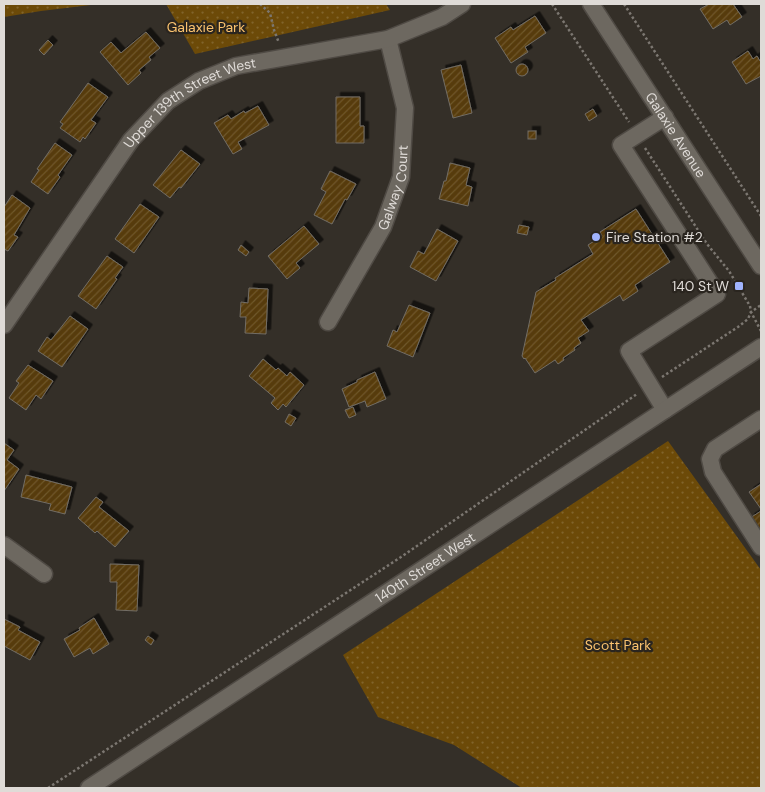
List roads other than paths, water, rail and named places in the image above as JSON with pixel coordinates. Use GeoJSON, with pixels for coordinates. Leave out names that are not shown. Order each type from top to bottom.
{"type":"FeatureCollection","features":[{"type":"Feature","properties":{"kind":"street","name":"Upper 139th Street West"},"geometry":{"type":"LineString","coordinates":[[4,324],[131,140],[168,101],[199,81],[236,66],[388,39],[442,17],[462,4]]}},
{"type":"Feature","properties":{"kind":"street","name":"Galaxie Avenue"},"geometry":{"type":"LineString","coordinates":[[591,4],[761,266]]}},
{"type":"Feature","properties":{"kind":"street","name":"Galway Court"},"geometry":{"type":"LineString","coordinates":[[328,322],[383,227],[401,177],[405,108],[388,39]]}},
{"type":"Feature","properties":{"kind":"street"},"geometry":{"type":"LineString","coordinates":[[665,117],[621,145],[717,294],[629,351],[665,410]]}},
{"type":"Feature","properties":{"kind":"street","name":"140th Street West"},"geometry":{"type":"LineString","coordinates":[[90,788],[761,347]]}},
{"type":"Feature","properties":{"kind":"street"},"geometry":{"type":"LineString","coordinates":[[761,419],[715,449],[710,460],[713,472],[761,547]]}},
{"type":"Feature","properties":{"kind":"street"},"geometry":{"type":"LineString","coordinates":[[4,545],[44,574]]}},
{"type":"Feature","properties":{"kind":"place","name":"Fire Station #2"},"geometry":{"type":"Point","coordinates":[596,237]}},
{"type":"Feature","properties":{"kind":"place","name":"140 St W"},"geometry":{"type":"Point","coordinates":[739,286]}},
{"type":"Feature","properties":{"kind":"park label","name":"Galaxie Park"},"geometry":{"type":"Point","coordinates":[206,27]}},
{"type":"Feature","properties":{"kind":"park label","name":"Scott Park"},"geometry":{"type":"Point","coordinates":[618,645]}}]}
